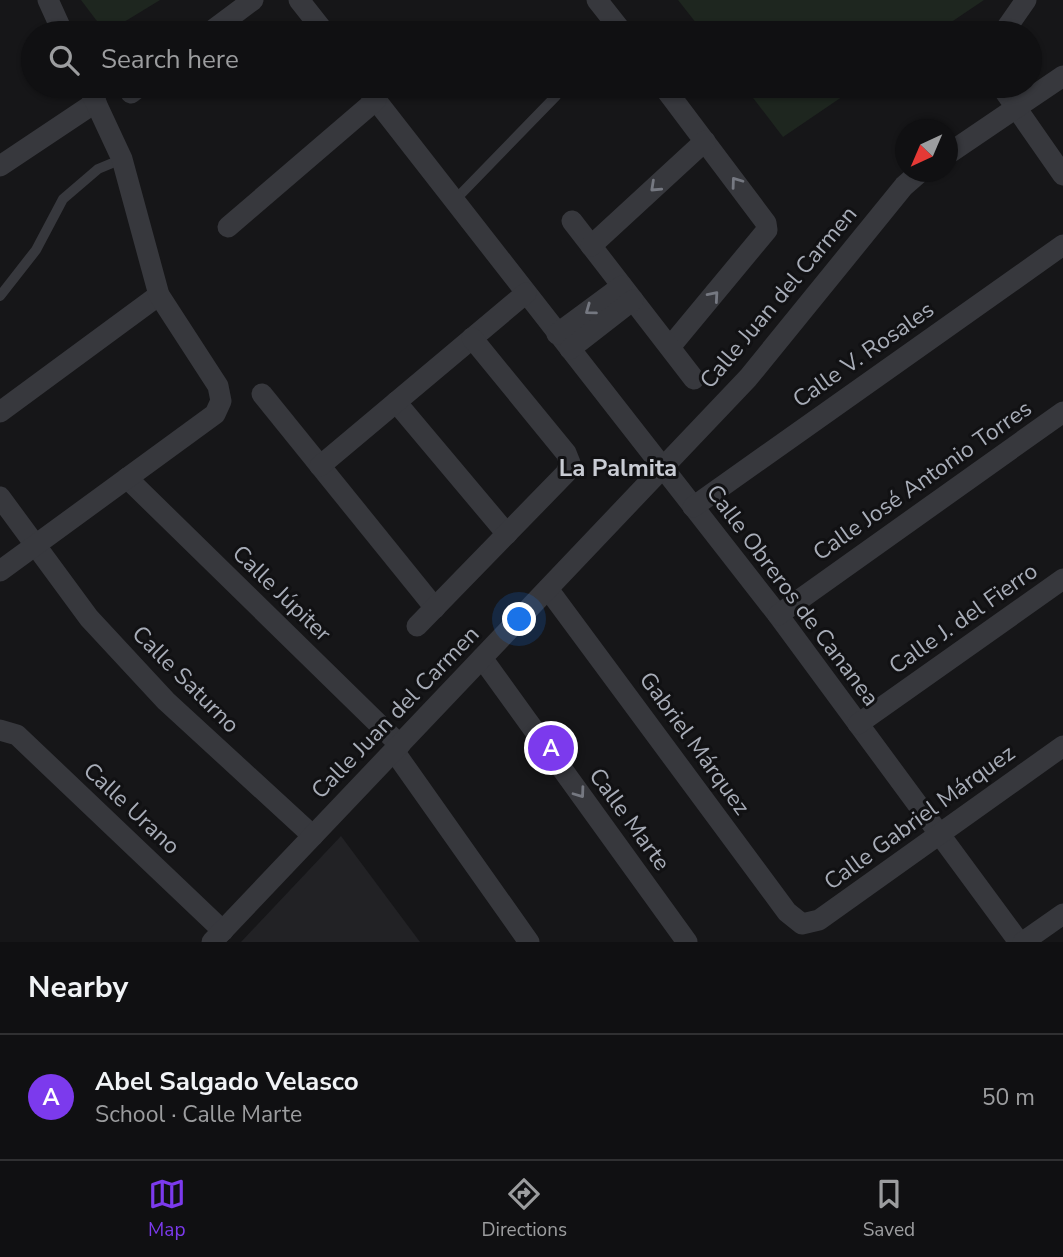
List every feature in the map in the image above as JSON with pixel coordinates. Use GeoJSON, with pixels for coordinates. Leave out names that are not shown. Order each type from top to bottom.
{"type":"FeatureCollection","features":[{"type":"Feature","properties":{"kind":"street"},"geometry":{"type":"LineString","coordinates":[[48,0],[58,21]]}},
{"type":"Feature","properties":{"kind":"street"},"geometry":{"type":"LineString","coordinates":[[225,21],[253,0]]}},
{"type":"Feature","properties":{"kind":"street"},"geometry":{"type":"LineString","coordinates":[[597,0],[614,21]]}},
{"type":"Feature","properties":{"kind":"street"},"geometry":{"type":"LineString","coordinates":[[1011,21],[1026,0]]}},
{"type":"Feature","properties":{"kind":"street"},"geometry":{"type":"LineString","coordinates":[[305,2],[317,21]]}},
{"type":"Feature","properties":{"kind":"street"},"geometry":{"type":"LineString","coordinates":[[1042,91],[1063,76]]}},
{"type":"Feature","properties":{"kind":"street"},"geometry":{"type":"LineString","coordinates":[[0,166],[87,98]]}},
{"type":"Feature","properties":{"kind":"street"},"geometry":{"type":"LineString","coordinates":[[0,571],[215,414],[221,401],[218,386],[159,295],[122,159],[94,98]]}},
{"type":"Feature","properties":{"kind":"street"},"geometry":{"type":"LineString","coordinates":[[228,227],[366,98]]}},
{"type":"Feature","properties":{"kind":"street","name":"Calle Obreros de Cananea"},"geometry":{"type":"LineString","coordinates":[[375,98],[778,615],[1021,942]]}},
{"type":"Feature","properties":{"kind":"street"},"geometry":{"type":"LineString","coordinates":[[670,347],[767,230],[766,223],[672,98]]}},
{"type":"Feature","properties":{"kind":"street"},"geometry":{"type":"LineString","coordinates":[[1008,98],[1063,175]]}},
{"type":"Feature","properties":{"kind":"street"},"geometry":{"type":"LineString","coordinates":[[958,147],[1033,98]]}},
{"type":"Feature","properties":{"kind":"street"},"geometry":{"type":"LineString","coordinates":[[591,246],[705,141]]}},
{"type":"Feature","properties":{"kind":"street","name":"Calle Juan del Carmen"},"geometry":{"type":"LineString","coordinates":[[218,936],[748,378],[909,182]]}},
{"type":"Feature","properties":{"kind":"street"},"geometry":{"type":"LineString","coordinates":[[572,221],[694,379]]}},
{"type":"Feature","properties":{"kind":"street","name":"Calle V. Rosales"},"geometry":{"type":"LineString","coordinates":[[693,507],[1063,245]]}},
{"type":"Feature","properties":{"kind":"street"},"geometry":{"type":"LineString","coordinates":[[320,466],[526,293]]}},
{"type":"Feature","properties":{"kind":"street"},"geometry":{"type":"LineString","coordinates":[[563,342],[628,293]]}},
{"type":"Feature","properties":{"kind":"street"},"geometry":{"type":"LineString","coordinates":[[0,412],[159,295]]}},
{"type":"Feature","properties":{"kind":"street"},"geometry":{"type":"LineString","coordinates":[[417,626],[566,473],[570,463],[566,453],[472,338]]}},
{"type":"Feature","properties":{"kind":"street"},"geometry":{"type":"LineString","coordinates":[[261,394],[435,608]]}},
{"type":"Feature","properties":{"kind":"street"},"geometry":{"type":"LineString","coordinates":[[396,402],[507,534]]}},
{"type":"Feature","properties":{"kind":"street","name":"Calle José Antonio Torres"},"geometry":{"type":"LineString","coordinates":[[778,615],[1063,412]]}},
{"type":"Feature","properties":{"kind":"street","name":"Calle Júpiter"},"geometry":{"type":"LineString","coordinates":[[127,478],[397,748],[529,942]]}},
{"type":"Feature","properties":{"kind":"street","name":"Calle Saturno"},"geometry":{"type":"LineString","coordinates":[[0,496],[89,618],[166,701],[313,836]]}},
{"type":"Feature","properties":{"kind":"street","name":"Calle J. del Fierro"},"geometry":{"type":"LineString","coordinates":[[858,724],[1063,579]]}},
{"type":"Feature","properties":{"kind":"street","name":"Gabriel Márquez"},"geometry":{"type":"LineString","coordinates":[[548,589],[787,912],[803,924]]}},
{"type":"Feature","properties":{"kind":"street","name":"Calle Marte"},"geometry":{"type":"LineString","coordinates":[[482,659],[687,942]]}},
{"type":"Feature","properties":{"kind":"street","name":"Calle Urano"},"geometry":{"type":"LineString","coordinates":[[0,730],[17,735],[218,936]]}},
{"type":"Feature","properties":{"kind":"street","name":"Calle Gabriel Márquez"},"geometry":{"type":"LineString","coordinates":[[803,924],[819,920],[1063,746]]}},
{"type":"Feature","properties":{"kind":"street"},"geometry":{"type":"LineString","coordinates":[[1021,942],[1063,914]]}},
{"type":"Feature","properties":{"kind":"lane"},"geometry":{"type":"LineString","coordinates":[[454,201],[554,98]]}},
{"type":"Feature","properties":{"kind":"lane"},"geometry":{"type":"LineString","coordinates":[[0,296],[36,250],[63,199],[98,170],[122,159]]}},
{"type":"Feature","properties":{"kind":"shaded area"},"geometry":{"type":"Polygon","coordinates":[[[81,0],[160,0],[126,21],[97,21],[81,0]]]}},
{"type":"Feature","properties":{"kind":"shaded area"},"geometry":{"type":"Polygon","coordinates":[[[678,0],[984,0],[953,21],[695,21],[678,0]]]}},
{"type":"Feature","properties":{"kind":"shaded area"},"geometry":{"type":"Polygon","coordinates":[[[753,98],[840,98],[783,137],[753,98]]]}},
{"type":"Feature","properties":{"kind":"shaded area"},"geometry":{"type":"Polygon","coordinates":[[[341,836],[420,942],[241,942],[341,836]]]}},
{"type":"Feature","properties":{"kind":"place","name":"Abel Salgado Velasco"},"geometry":{"type":"Point","coordinates":[551,748]}},
{"type":"Feature","properties":{"kind":"district","name":"La Palmita"},"geometry":{"type":"Point","coordinates":[618,468]}}]}
